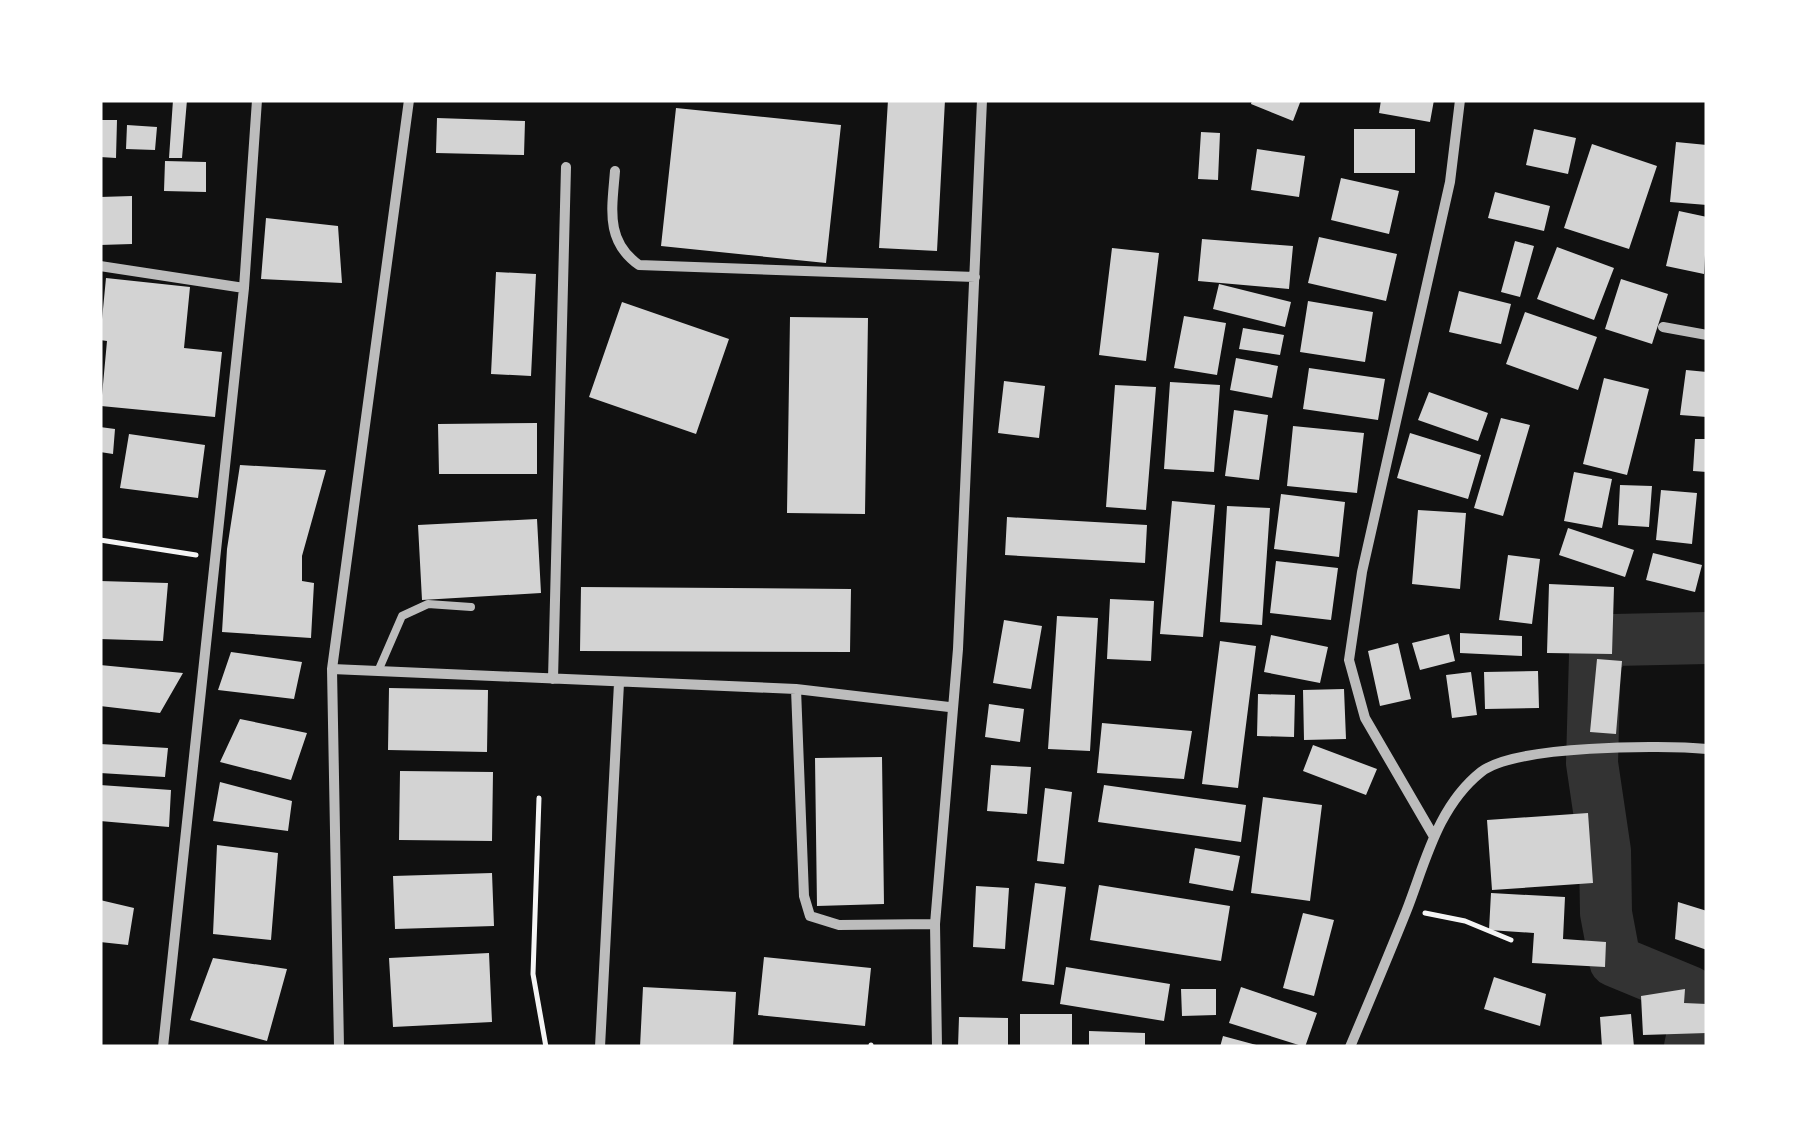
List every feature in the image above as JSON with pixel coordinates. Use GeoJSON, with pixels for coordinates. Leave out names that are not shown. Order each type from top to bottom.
{"type":"FeatureCollection","features":[{"type":"Feature","properties":{"kind":"street"},"geometry":{"type":"LineString","coordinates":[[162,1047],[217,558],[244,288],[257,100]]}},
{"type":"Feature","properties":{"kind":"street"},"geometry":{"type":"LineString","coordinates":[[338,1047],[332,668],[408,100]]}},
{"type":"Feature","properties":{"kind":"street"},"geometry":{"type":"LineString","coordinates":[[937,1047],[934,924],[958,649],[982,100]]}},
{"type":"Feature","properties":{"kind":"street"},"geometry":{"type":"LineString","coordinates":[[1433,835],[1365,718],[1350,679],[1349,660],[1362,572],[1450,182],[1460,100]]}},
{"type":"Feature","properties":{"kind":"street"},"geometry":{"type":"LineString","coordinates":[[553,679],[566,167]]}},
{"type":"Feature","properties":{"kind":"street"},"geometry":{"type":"LineString","coordinates":[[615,172],[612,226],[624,255],[639,265],[975,277]]}},
{"type":"Feature","properties":{"kind":"street"},"geometry":{"type":"LineString","coordinates":[[100,266],[244,288]]}},
{"type":"Feature","properties":{"kind":"street"},"geometry":{"type":"LineString","coordinates":[[1663,327],[1707,335]]}},
{"type":"Feature","properties":{"kind":"street"},"geometry":{"type":"LineString","coordinates":[[332,668],[796,689],[950,708]]}},
{"type":"Feature","properties":{"kind":"street"},"geometry":{"type":"LineString","coordinates":[[600,1047],[619,683]]}},
{"type":"Feature","properties":{"kind":"street"},"geometry":{"type":"LineString","coordinates":[[796,689],[804,896],[810,916],[839,924],[934,924]]}},
{"type":"Feature","properties":{"kind":"street"},"geometry":{"type":"LineString","coordinates":[[1350,1047],[1433,835],[1483,770],[1502,761],[1578,751],[1670,746],[1707,749]]}},
{"type":"Feature","properties":{"kind":"lane"},"geometry":{"type":"LineString","coordinates":[[379,669],[402,616],[428,604],[471,607]]}},
{"type":"Feature","properties":{"kind":"path"},"geometry":{"type":"LineString","coordinates":[[100,540],[217,558]]}},
{"type":"Feature","properties":{"kind":"path"},"geometry":{"type":"LineString","coordinates":[[538,798],[532,974],[546,1047]]}},
{"type":"Feature","properties":{"kind":"path"},"geometry":{"type":"LineString","coordinates":[[1407,909],[1465,921],[1511,940]]}},
{"type":"Feature","properties":{"kind":"building"},"geometry":{"type":"Polygon","coordinates":[[[173,100],[187,100],[182,158],[169,158],[173,100]]]}},
{"type":"Feature","properties":{"kind":"building"},"geometry":{"type":"Polygon","coordinates":[[[888,100],[945,100],[937,251],[879,248],[888,100]]]}},
{"type":"Feature","properties":{"kind":"building"},"geometry":{"type":"Polygon","coordinates":[[[1252,100],[1301,100],[1293,121],[1251,104],[1252,100]]]}},
{"type":"Feature","properties":{"kind":"building"},"geometry":{"type":"Polygon","coordinates":[[[1381,100],[1434,100],[1430,122],[1379,113],[1381,100]]]}},
{"type":"Feature","properties":{"kind":"building"},"geometry":{"type":"Polygon","coordinates":[[[676,108],[841,125],[826,263],[661,246],[676,108]]]}},
{"type":"Feature","properties":{"kind":"building"},"geometry":{"type":"Polygon","coordinates":[[[437,118],[525,121],[524,155],[436,153],[437,118]]]}},
{"type":"Feature","properties":{"kind":"building"},"geometry":{"type":"Polygon","coordinates":[[[100,120],[117,120],[116,158],[100,157],[100,120]]]}},
{"type":"Feature","properties":{"kind":"building"},"geometry":{"type":"Polygon","coordinates":[[[127,125],[157,127],[155,150],[126,149],[127,125]]]}},
{"type":"Feature","properties":{"kind":"building"},"geometry":{"type":"Polygon","coordinates":[[[1354,129],[1415,129],[1415,173],[1354,173],[1354,129]]]}},
{"type":"Feature","properties":{"kind":"building"},"geometry":{"type":"Polygon","coordinates":[[[1534,129],[1576,138],[1568,174],[1526,165],[1534,129]]]}},
{"type":"Feature","properties":{"kind":"building"},"geometry":{"type":"Polygon","coordinates":[[[1201,132],[1220,133],[1218,180],[1198,179],[1201,132]]]}},
{"type":"Feature","properties":{"kind":"building"},"geometry":{"type":"Polygon","coordinates":[[[1676,142],[1707,145],[1707,205],[1670,202],[1676,142]]]}},
{"type":"Feature","properties":{"kind":"building"},"geometry":{"type":"Polygon","coordinates":[[[1592,144],[1657,166],[1629,249],[1564,228],[1592,144]]]}},
{"type":"Feature","properties":{"kind":"building"},"geometry":{"type":"Polygon","coordinates":[[[1257,149],[1305,156],[1299,197],[1251,190],[1257,149]]]}},
{"type":"Feature","properties":{"kind":"building"},"geometry":{"type":"Polygon","coordinates":[[[165,161],[206,162],[206,192],[164,191],[165,161]]]}},
{"type":"Feature","properties":{"kind":"building"},"geometry":{"type":"Polygon","coordinates":[[[1341,178],[1399,191],[1389,234],[1331,220],[1341,178]]]}},
{"type":"Feature","properties":{"kind":"building"},"geometry":{"type":"Polygon","coordinates":[[[1495,192],[1550,206],[1544,231],[1488,218],[1495,192]]]}},
{"type":"Feature","properties":{"kind":"building"},"geometry":{"type":"Polygon","coordinates":[[[132,196],[132,244],[100,245],[100,197],[132,196]]]}},
{"type":"Feature","properties":{"kind":"building"},"geometry":{"type":"Polygon","coordinates":[[[1679,211],[1707,217],[1704,274],[1666,266],[1679,211]]]}},
{"type":"Feature","properties":{"kind":"building"},"geometry":{"type":"Polygon","coordinates":[[[266,218],[338,226],[342,283],[261,279],[266,218]]]}},
{"type":"Feature","properties":{"kind":"building"},"geometry":{"type":"Polygon","coordinates":[[[1319,237],[1397,254],[1386,301],[1308,283],[1319,237]]]}},
{"type":"Feature","properties":{"kind":"building"},"geometry":{"type":"Polygon","coordinates":[[[1202,239],[1293,246],[1289,289],[1198,281],[1202,239]]]}},
{"type":"Feature","properties":{"kind":"building"},"geometry":{"type":"Polygon","coordinates":[[[1515,241],[1534,246],[1520,297],[1501,292],[1515,241]]]}},
{"type":"Feature","properties":{"kind":"building"},"geometry":{"type":"Polygon","coordinates":[[[1557,247],[1614,268],[1594,320],[1537,299],[1557,247]]]}},
{"type":"Feature","properties":{"kind":"building"},"geometry":{"type":"Polygon","coordinates":[[[1112,248],[1159,253],[1146,361],[1099,355],[1112,248]]]}},
{"type":"Feature","properties":{"kind":"building"},"geometry":{"type":"Polygon","coordinates":[[[496,272],[536,274],[531,376],[491,374],[496,272]]]}},
{"type":"Feature","properties":{"kind":"building"},"geometry":{"type":"Polygon","coordinates":[[[106,278],[190,287],[184,348],[222,352],[215,417],[101,406],[107,341],[100,340],[106,278]]]}},
{"type":"Feature","properties":{"kind":"building"},"geometry":{"type":"Polygon","coordinates":[[[1621,279],[1668,294],[1652,344],[1605,329],[1621,279]]]}},
{"type":"Feature","properties":{"kind":"building"},"geometry":{"type":"Polygon","coordinates":[[[1219,284],[1291,302],[1285,327],[1213,309],[1219,284]]]}},
{"type":"Feature","properties":{"kind":"building"},"geometry":{"type":"Polygon","coordinates":[[[1459,291],[1511,304],[1501,344],[1449,332],[1459,291]]]}},
{"type":"Feature","properties":{"kind":"building"},"geometry":{"type":"Polygon","coordinates":[[[1308,301],[1373,312],[1365,362],[1300,352],[1308,301]]]}},
{"type":"Feature","properties":{"kind":"building"},"geometry":{"type":"Polygon","coordinates":[[[622,302],[729,339],[696,434],[589,397],[622,302]]]}},
{"type":"Feature","properties":{"kind":"building"},"geometry":{"type":"Polygon","coordinates":[[[1525,312],[1597,337],[1578,390],[1506,364],[1525,312]]]}},
{"type":"Feature","properties":{"kind":"building"},"geometry":{"type":"Polygon","coordinates":[[[1184,316],[1226,323],[1217,375],[1174,368],[1184,316]]]}},
{"type":"Feature","properties":{"kind":"building"},"geometry":{"type":"Polygon","coordinates":[[[790,317],[868,318],[865,514],[787,513],[790,317]]]}},
{"type":"Feature","properties":{"kind":"building"},"geometry":{"type":"Polygon","coordinates":[[[1243,328],[1284,335],[1280,355],[1239,349],[1243,328]]]}},
{"type":"Feature","properties":{"kind":"building"},"geometry":{"type":"Polygon","coordinates":[[[1236,358],[1278,366],[1272,398],[1230,390],[1236,358]]]}},
{"type":"Feature","properties":{"kind":"building"},"geometry":{"type":"Polygon","coordinates":[[[1309,368],[1385,379],[1378,420],[1303,409],[1309,368]]]}},
{"type":"Feature","properties":{"kind":"building"},"geometry":{"type":"Polygon","coordinates":[[[1686,370],[1707,372],[1707,417],[1680,415],[1686,370]]]}},
{"type":"Feature","properties":{"kind":"building"},"geometry":{"type":"Polygon","coordinates":[[[1604,378],[1649,389],[1627,475],[1583,464],[1604,378]]]}},
{"type":"Feature","properties":{"kind":"building"},"geometry":{"type":"Polygon","coordinates":[[[1004,381],[1045,386],[1039,438],[998,433],[1004,381]]]}},
{"type":"Feature","properties":{"kind":"building"},"geometry":{"type":"Polygon","coordinates":[[[1170,382],[1220,385],[1214,472],[1164,469],[1170,382]]]}},
{"type":"Feature","properties":{"kind":"building"},"geometry":{"type":"Polygon","coordinates":[[[1115,385],[1156,387],[1146,510],[1106,507],[1115,385]]]}},
{"type":"Feature","properties":{"kind":"building"},"geometry":{"type":"Polygon","coordinates":[[[1429,392],[1488,413],[1478,441],[1418,420],[1429,392]]]}},
{"type":"Feature","properties":{"kind":"building"},"geometry":{"type":"Polygon","coordinates":[[[1234,410],[1268,415],[1259,480],[1225,476],[1234,410]]]}},
{"type":"Feature","properties":{"kind":"building"},"geometry":{"type":"Polygon","coordinates":[[[1501,418],[1530,425],[1503,516],[1474,508],[1501,418]]]}},
{"type":"Feature","properties":{"kind":"building"},"geometry":{"type":"Polygon","coordinates":[[[537,423],[537,474],[439,474],[438,424],[537,423]]]}},
{"type":"Feature","properties":{"kind":"building"},"geometry":{"type":"Polygon","coordinates":[[[1293,426],[1364,433],[1357,493],[1287,486],[1293,426]]]}},
{"type":"Feature","properties":{"kind":"building"},"geometry":{"type":"Polygon","coordinates":[[[100,427],[115,429],[113,454],[100,452],[100,427]]]}},
{"type":"Feature","properties":{"kind":"building"},"geometry":{"type":"Polygon","coordinates":[[[1410,433],[1481,455],[1468,499],[1397,478],[1410,433]]]}},
{"type":"Feature","properties":{"kind":"building"},"geometry":{"type":"Polygon","coordinates":[[[129,434],[205,445],[198,498],[120,488],[129,434]]]}},
{"type":"Feature","properties":{"kind":"building"},"geometry":{"type":"Polygon","coordinates":[[[1695,439],[1707,439],[1707,472],[1693,471],[1695,439]]]}},
{"type":"Feature","properties":{"kind":"building"},"geometry":{"type":"Polygon","coordinates":[[[240,465],[326,470],[302,556],[302,581],[314,583],[311,638],[222,632],[227,549],[240,465]]]}},
{"type":"Feature","properties":{"kind":"building"},"geometry":{"type":"Polygon","coordinates":[[[1574,472],[1612,479],[1602,528],[1564,521],[1574,472]]]}},
{"type":"Feature","properties":{"kind":"building"},"geometry":{"type":"Polygon","coordinates":[[[1620,485],[1652,486],[1649,527],[1618,525],[1620,485]]]}},
{"type":"Feature","properties":{"kind":"building"},"geometry":{"type":"Polygon","coordinates":[[[1661,490],[1697,493],[1692,544],[1656,540],[1661,490]]]}},
{"type":"Feature","properties":{"kind":"building"},"geometry":{"type":"Polygon","coordinates":[[[1281,494],[1345,502],[1339,557],[1274,549],[1281,494]]]}},
{"type":"Feature","properties":{"kind":"building"},"geometry":{"type":"Polygon","coordinates":[[[1172,501],[1215,505],[1203,637],[1160,634],[1172,501]]]}},
{"type":"Feature","properties":{"kind":"building"},"geometry":{"type":"Polygon","coordinates":[[[1227,506],[1270,508],[1262,625],[1220,622],[1227,506]]]}},
{"type":"Feature","properties":{"kind":"building"},"geometry":{"type":"Polygon","coordinates":[[[1418,510],[1466,513],[1460,589],[1412,584],[1418,510]]]}},
{"type":"Feature","properties":{"kind":"building"},"geometry":{"type":"Polygon","coordinates":[[[1007,517],[1147,525],[1145,563],[1005,555],[1007,517]]]}},
{"type":"Feature","properties":{"kind":"building"},"geometry":{"type":"Polygon","coordinates":[[[537,519],[541,593],[422,600],[418,525],[537,519]]]}},
{"type":"Feature","properties":{"kind":"building"},"geometry":{"type":"Polygon","coordinates":[[[1568,528],[1634,550],[1625,577],[1559,555],[1568,528]]]}},
{"type":"Feature","properties":{"kind":"building"},"geometry":{"type":"Polygon","coordinates":[[[1653,553],[1702,565],[1695,592],[1646,580],[1653,553]]]}},
{"type":"Feature","properties":{"kind":"building"},"geometry":{"type":"Polygon","coordinates":[[[1508,555],[1540,559],[1532,624],[1499,620],[1508,555]]]}},
{"type":"Feature","properties":{"kind":"building"},"geometry":{"type":"Polygon","coordinates":[[[1276,561],[1338,568],[1331,620],[1270,613],[1276,561]]]}},
{"type":"Feature","properties":{"kind":"building"},"geometry":{"type":"Polygon","coordinates":[[[100,581],[168,583],[163,641],[100,639],[100,581]]]}},
{"type":"Feature","properties":{"kind":"building"},"geometry":{"type":"Polygon","coordinates":[[[1549,584],[1614,587],[1612,654],[1547,653],[1549,584]]]}},
{"type":"Feature","properties":{"kind":"building"},"geometry":{"type":"Polygon","coordinates":[[[581,587],[851,589],[850,652],[580,651],[581,587]]]}},
{"type":"Feature","properties":{"kind":"building"},"geometry":{"type":"Polygon","coordinates":[[[1110,599],[1154,601],[1151,661],[1107,659],[1110,599]]]}},
{"type":"Feature","properties":{"kind":"building"},"geometry":{"type":"Polygon","coordinates":[[[1057,616],[1098,618],[1090,751],[1048,749],[1057,616]]]}},
{"type":"Feature","properties":{"kind":"building"},"geometry":{"type":"Polygon","coordinates":[[[1004,620],[1042,626],[1031,689],[993,683],[1004,620]]]}},
{"type":"Feature","properties":{"kind":"building"},"geometry":{"type":"Polygon","coordinates":[[[1460,633],[1522,636],[1522,656],[1460,653],[1460,633]]]}},
{"type":"Feature","properties":{"kind":"building"},"geometry":{"type":"Polygon","coordinates":[[[1449,634],[1455,661],[1420,670],[1412,643],[1449,634]]]}},
{"type":"Feature","properties":{"kind":"building"},"geometry":{"type":"Polygon","coordinates":[[[1271,635],[1328,647],[1320,683],[1264,672],[1271,635]]]}},
{"type":"Feature","properties":{"kind":"building"},"geometry":{"type":"Polygon","coordinates":[[[1220,641],[1256,646],[1238,788],[1202,784],[1220,641]]]}},
{"type":"Feature","properties":{"kind":"building"},"geometry":{"type":"Polygon","coordinates":[[[1398,643],[1411,699],[1380,706],[1368,651],[1398,643]]]}},
{"type":"Feature","properties":{"kind":"building"},"geometry":{"type":"Polygon","coordinates":[[[231,652],[302,662],[294,699],[218,690],[231,652]]]}},
{"type":"Feature","properties":{"kind":"building"},"geometry":{"type":"Polygon","coordinates":[[[1597,659],[1622,661],[1616,734],[1590,732],[1597,659]]]}},
{"type":"Feature","properties":{"kind":"building"},"geometry":{"type":"Polygon","coordinates":[[[100,665],[183,673],[160,713],[100,706],[100,665]]]}},
{"type":"Feature","properties":{"kind":"building"},"geometry":{"type":"Polygon","coordinates":[[[1538,671],[1539,708],[1485,709],[1484,672],[1538,671]]]}},
{"type":"Feature","properties":{"kind":"building"},"geometry":{"type":"Polygon","coordinates":[[[1471,672],[1477,715],[1452,718],[1446,675],[1471,672]]]}},
{"type":"Feature","properties":{"kind":"building"},"geometry":{"type":"Polygon","coordinates":[[[389,688],[488,690],[487,752],[388,750],[389,688]]]}},
{"type":"Feature","properties":{"kind":"building"},"geometry":{"type":"Polygon","coordinates":[[[1344,689],[1346,739],[1304,740],[1303,690],[1344,689]]]}},
{"type":"Feature","properties":{"kind":"building"},"geometry":{"type":"Polygon","coordinates":[[[1258,694],[1295,695],[1294,737],[1257,736],[1258,694]]]}},
{"type":"Feature","properties":{"kind":"building"},"geometry":{"type":"Polygon","coordinates":[[[989,704],[1024,709],[1020,742],[985,737],[989,704]]]}},
{"type":"Feature","properties":{"kind":"building"},"geometry":{"type":"Polygon","coordinates":[[[240,719],[307,733],[291,780],[220,762],[240,719]]]}},
{"type":"Feature","properties":{"kind":"building"},"geometry":{"type":"Polygon","coordinates":[[[1102,723],[1192,731],[1184,779],[1097,773],[1102,723]]]}},
{"type":"Feature","properties":{"kind":"building"},"geometry":{"type":"Polygon","coordinates":[[[100,744],[168,748],[165,777],[100,773],[100,744]]]}},
{"type":"Feature","properties":{"kind":"building"},"geometry":{"type":"Polygon","coordinates":[[[1313,745],[1377,769],[1366,795],[1303,771],[1313,745]]]}},
{"type":"Feature","properties":{"kind":"building"},"geometry":{"type":"Polygon","coordinates":[[[882,757],[884,904],[817,906],[815,758],[882,757]]]}},
{"type":"Feature","properties":{"kind":"building"},"geometry":{"type":"Polygon","coordinates":[[[991,765],[1031,767],[1027,814],[987,811],[991,765]]]}},
{"type":"Feature","properties":{"kind":"building"},"geometry":{"type":"Polygon","coordinates":[[[400,771],[493,772],[492,841],[399,840],[400,771]]]}},
{"type":"Feature","properties":{"kind":"building"},"geometry":{"type":"Polygon","coordinates":[[[220,782],[292,801],[288,831],[213,821],[220,782]]]}},
{"type":"Feature","properties":{"kind":"building"},"geometry":{"type":"Polygon","coordinates":[[[100,785],[171,790],[169,827],[100,821],[100,785]]]}},
{"type":"Feature","properties":{"kind":"building"},"geometry":{"type":"Polygon","coordinates":[[[1104,785],[1246,805],[1241,842],[1098,822],[1104,785]]]}},
{"type":"Feature","properties":{"kind":"building"},"geometry":{"type":"Polygon","coordinates":[[[1045,788],[1072,792],[1064,864],[1037,861],[1045,788]]]}},
{"type":"Feature","properties":{"kind":"building"},"geometry":{"type":"Polygon","coordinates":[[[1263,797],[1322,805],[1310,901],[1251,893],[1263,797]]]}},
{"type":"Feature","properties":{"kind":"building"},"geometry":{"type":"Polygon","coordinates":[[[1588,813],[1593,883],[1492,890],[1487,820],[1588,813]]]}},
{"type":"Feature","properties":{"kind":"building"},"geometry":{"type":"Polygon","coordinates":[[[217,845],[278,853],[271,940],[213,934],[217,845]]]}},
{"type":"Feature","properties":{"kind":"building"},"geometry":{"type":"Polygon","coordinates":[[[1195,848],[1240,856],[1233,891],[1189,883],[1195,848]]]}},
{"type":"Feature","properties":{"kind":"building"},"geometry":{"type":"Polygon","coordinates":[[[492,873],[494,926],[395,929],[393,876],[492,873]]]}},
{"type":"Feature","properties":{"kind":"building"},"geometry":{"type":"Polygon","coordinates":[[[1035,883],[1066,887],[1054,985],[1022,981],[1035,883]]]}},
{"type":"Feature","properties":{"kind":"building"},"geometry":{"type":"Polygon","coordinates":[[[1099,885],[1230,906],[1221,961],[1090,940],[1099,885]]]}},
{"type":"Feature","properties":{"kind":"building"},"geometry":{"type":"Polygon","coordinates":[[[976,886],[1009,888],[1005,949],[973,947],[976,886]]]}},
{"type":"Feature","properties":{"kind":"building"},"geometry":{"type":"Polygon","coordinates":[[[1491,893],[1565,897],[1563,939],[1606,942],[1605,967],[1532,963],[1534,933],[1489,930],[1491,893]]]}},
{"type":"Feature","properties":{"kind":"building"},"geometry":{"type":"Polygon","coordinates":[[[100,900],[134,908],[128,945],[100,942],[100,900]]]}},
{"type":"Feature","properties":{"kind":"building"},"geometry":{"type":"Polygon","coordinates":[[[1678,902],[1707,911],[1707,950],[1675,939],[1678,902]]]}},
{"type":"Feature","properties":{"kind":"building"},"geometry":{"type":"Polygon","coordinates":[[[1303,913],[1334,920],[1314,996],[1283,988],[1303,913]]]}},
{"type":"Feature","properties":{"kind":"building"},"geometry":{"type":"Polygon","coordinates":[[[489,953],[492,1022],[393,1027],[389,958],[489,953]]]}},
{"type":"Feature","properties":{"kind":"building"},"geometry":{"type":"Polygon","coordinates":[[[764,957],[871,968],[865,1026],[758,1015],[764,957]]]}},
{"type":"Feature","properties":{"kind":"building"},"geometry":{"type":"Polygon","coordinates":[[[213,958],[287,969],[267,1041],[190,1020],[213,958]]]}},
{"type":"Feature","properties":{"kind":"building"},"geometry":{"type":"Polygon","coordinates":[[[1066,967],[1170,984],[1164,1021],[1060,1004],[1066,967]]]}},
{"type":"Feature","properties":{"kind":"building"},"geometry":{"type":"Polygon","coordinates":[[[1494,977],[1546,994],[1540,1026],[1484,1009],[1494,977]]]}},
{"type":"Feature","properties":{"kind":"building"},"geometry":{"type":"Polygon","coordinates":[[[643,987],[736,992],[733,1047],[640,1047],[643,987]]]}},
{"type":"Feature","properties":{"kind":"building"},"geometry":{"type":"Polygon","coordinates":[[[1241,987],[1317,1013],[1305,1047],[1229,1023],[1241,987]]]}},
{"type":"Feature","properties":{"kind":"building"},"geometry":{"type":"Polygon","coordinates":[[[1181,989],[1216,989],[1216,1015],[1182,1016],[1181,989]]]}},
{"type":"Feature","properties":{"kind":"building"},"geometry":{"type":"Polygon","coordinates":[[[1685,989],[1684,1003],[1707,1004],[1707,1033],[1643,1035],[1641,996],[1685,989]]]}},
{"type":"Feature","properties":{"kind":"building"},"geometry":{"type":"Polygon","coordinates":[[[1020,1014],[1072,1014],[1072,1047],[1020,1047],[1020,1014]]]}},
{"type":"Feature","properties":{"kind":"building"},"geometry":{"type":"Polygon","coordinates":[[[1631,1014],[1634,1047],[1602,1047],[1600,1017],[1631,1014]]]}},
{"type":"Feature","properties":{"kind":"building"},"geometry":{"type":"Polygon","coordinates":[[[959,1017],[1008,1018],[1008,1047],[958,1047],[959,1017]]]}},
{"type":"Feature","properties":{"kind":"building"},"geometry":{"type":"Polygon","coordinates":[[[1089,1031],[1145,1033],[1145,1047],[1089,1047],[1089,1031]]]}},
{"type":"Feature","properties":{"kind":"building"},"geometry":{"type":"Polygon","coordinates":[[[1223,1036],[1260,1046],[1260,1047],[1220,1047],[1223,1036]]]}},
{"type":"Feature","properties":{"kind":"waterway"},"geometry":{"type":"LineString","coordinates":[[1690,1047],[1696,1019],[1690,992],[1615,961],[1606,913],[1605,851],[1592,763],[1595,655],[1614,640],[1707,638]]}}]}
